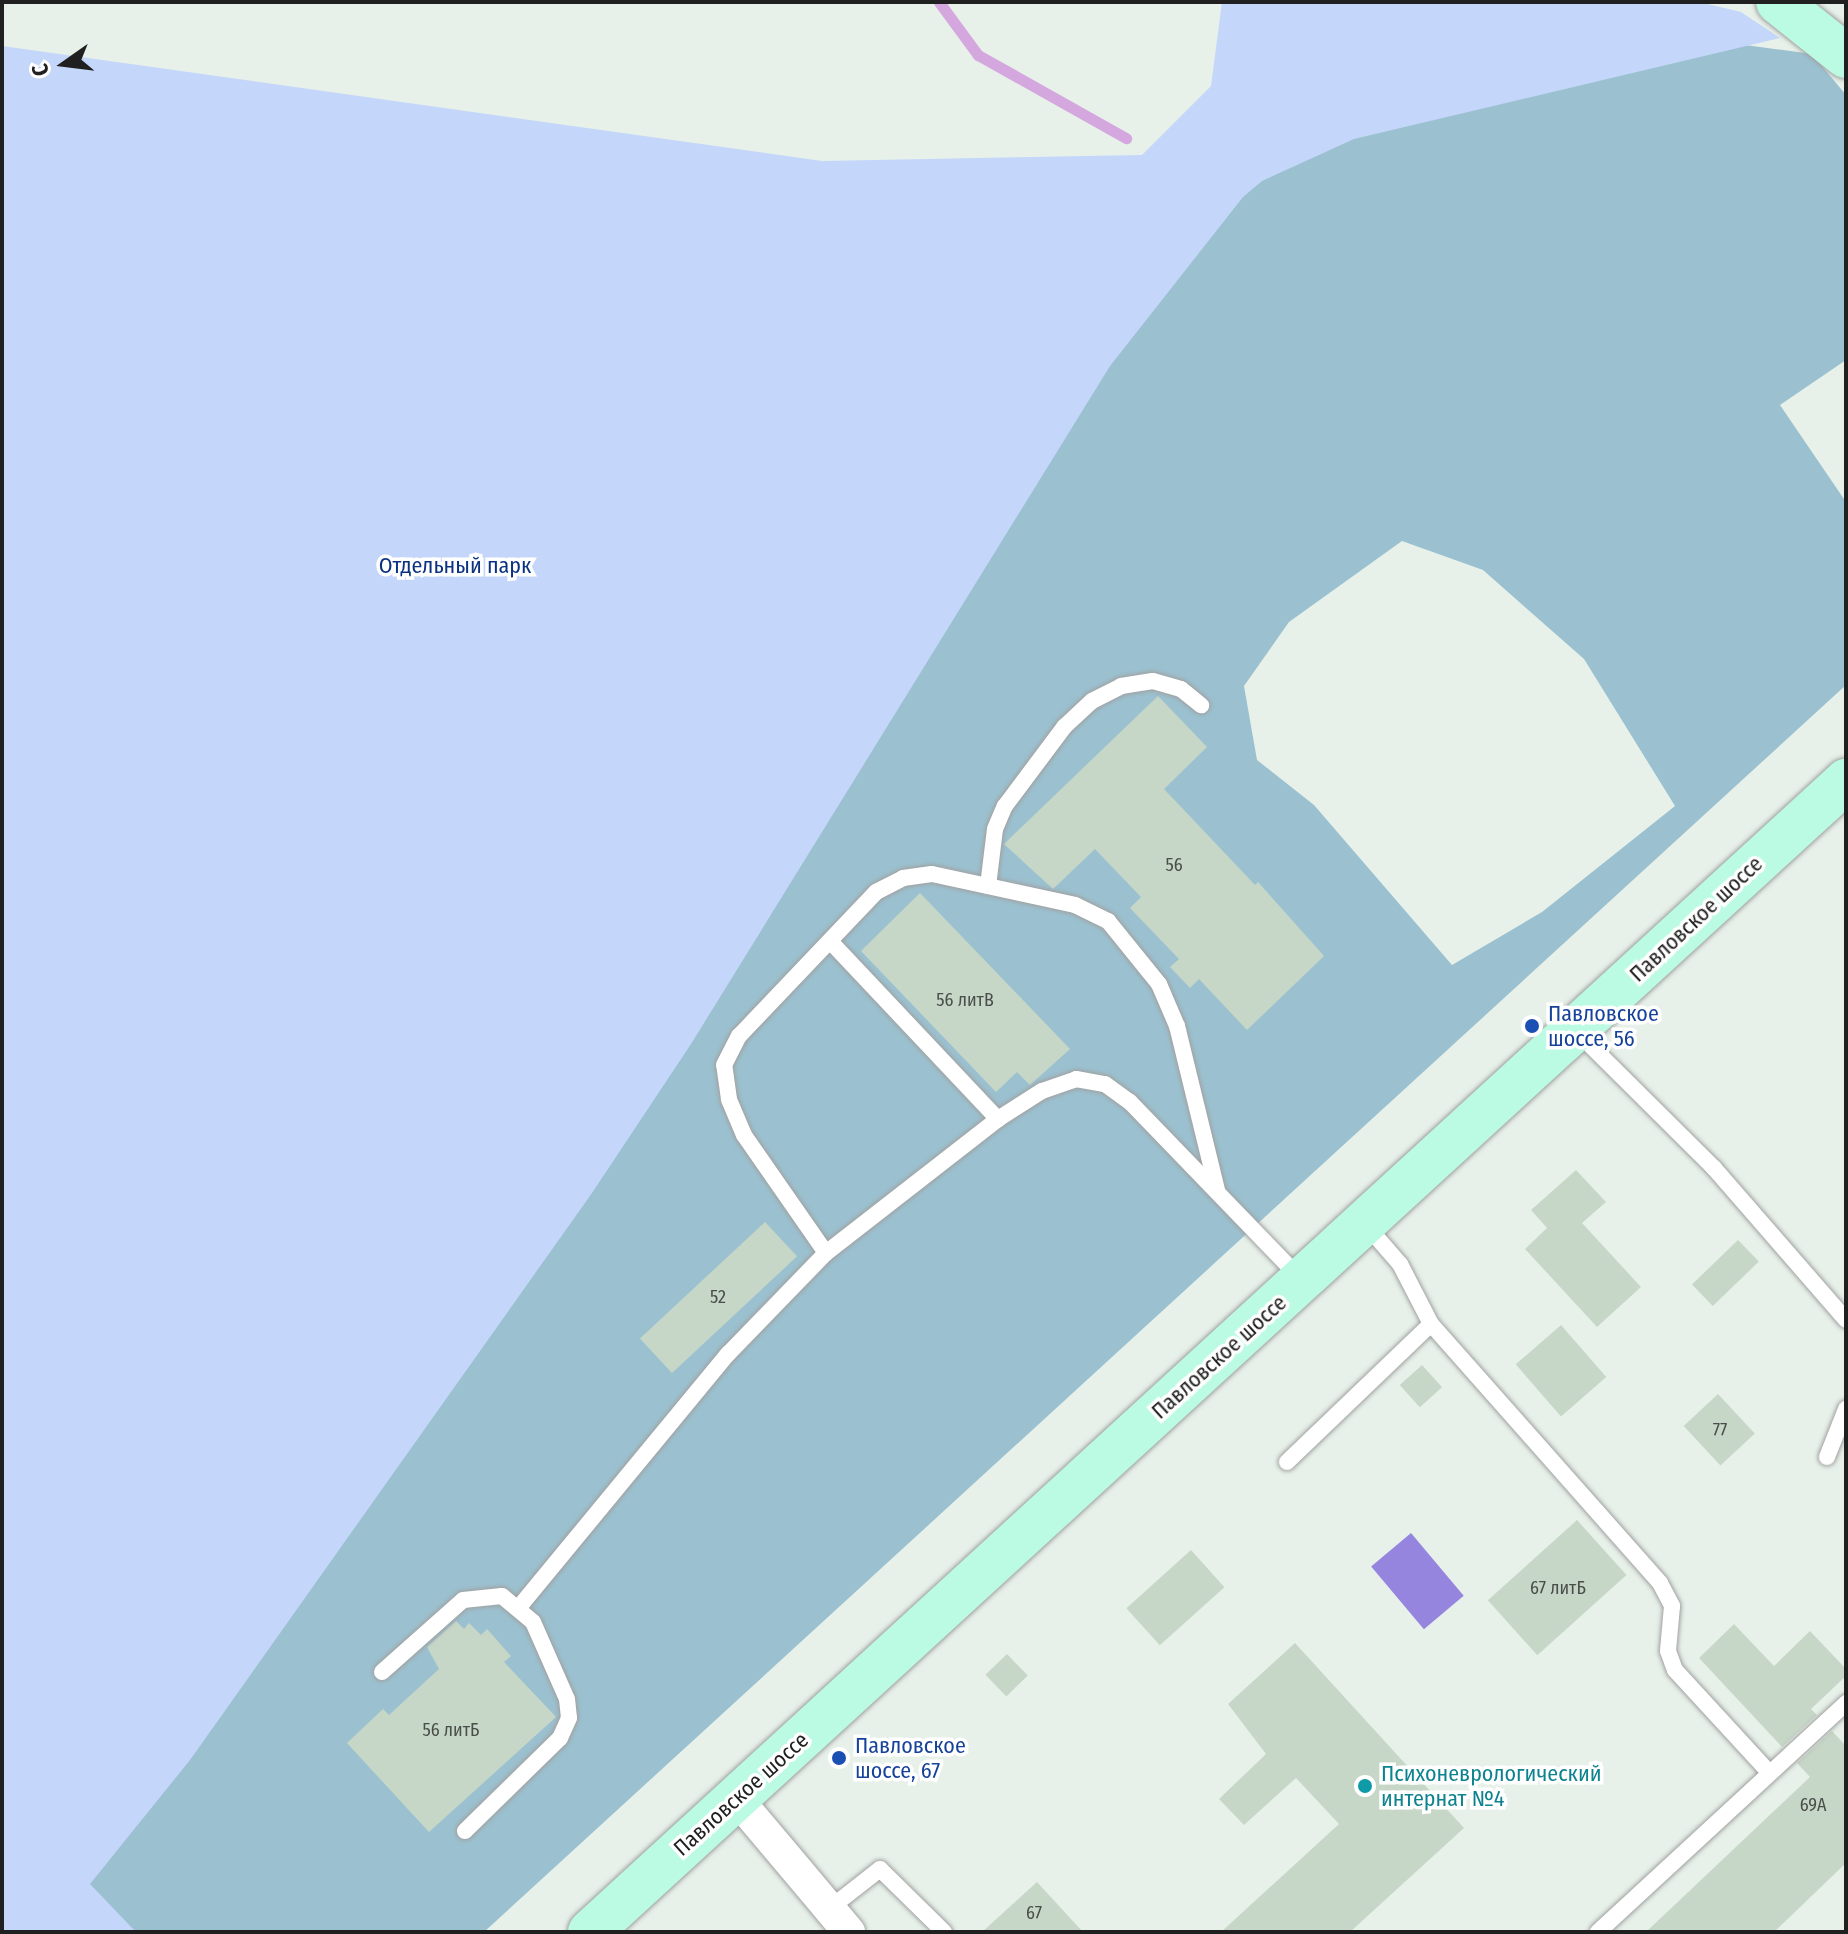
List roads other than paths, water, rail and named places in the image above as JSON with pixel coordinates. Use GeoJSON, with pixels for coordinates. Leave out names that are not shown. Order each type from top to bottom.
{"type":"FeatureCollection","features":[{"type":"Feature","properties":{"kind":"main road"},"geometry":{"type":"LineString","coordinates":[[1778,2],[1846,56]]}},
{"type":"Feature","properties":{"kind":"main road","name":"Павловское шоссе"},"geometry":{"type":"LineString","coordinates":[[590,1932],[1846,781]]}},
{"type":"Feature","properties":{"kind":"street"},"geometry":{"type":"LineString","coordinates":[[737,1799],[839,1920]]}},
{"type":"Feature","properties":{"kind":"lane"},"geometry":{"type":"LineString","coordinates":[[988,886],[995,829],[1005,806],[1064,727],[1092,701],[1121,686],[1153,681],[1181,689],[1201,705]]}},
{"type":"Feature","properties":{"kind":"lane"},"geometry":{"type":"LineString","coordinates":[[826,1253],[744,1135],[729,1099],[724,1065],[739,1036],[876,892],[903,878],[932,874],[1075,905],[1108,921],[1136,950],[1177,1026],[1217,1192]]}},
{"type":"Feature","properties":{"kind":"lane"},"geometry":{"type":"LineString","coordinates":[[830,941],[998,1119]]}},
{"type":"Feature","properties":{"kind":"lane"},"geometry":{"type":"LineString","coordinates":[[1575,1030],[1714,1168],[1846,1320]]}},
{"type":"Feature","properties":{"kind":"lane"},"geometry":{"type":"LineString","coordinates":[[520,1606],[728,1354],[826,1253],[998,1119],[1042,1091],[1076,1079],[1105,1084],[1217,1192],[1302,1281]]}},
{"type":"Feature","properties":{"kind":"lane"},"geometry":{"type":"LineString","coordinates":[[1365,1223],[1400,1264],[1431,1324],[1660,1583],[1672,1606],[1668,1651],[1675,1670],[1768,1771]]}},
{"type":"Feature","properties":{"kind":"lane"},"geometry":{"type":"LineString","coordinates":[[1287,1462],[1431,1324]]}},
{"type":"Feature","properties":{"kind":"lane"},"geometry":{"type":"LineString","coordinates":[[1827,1457],[1846,1409]]}},
{"type":"Feature","properties":{"kind":"lane"},"geometry":{"type":"LineString","coordinates":[[382,1672],[463,1600],[502,1596],[520,1606],[533,1622],[567,1699],[569,1718],[560,1738],[465,1831]]}},
{"type":"Feature","properties":{"kind":"lane"},"geometry":{"type":"LineString","coordinates":[[1598,1932],[1768,1771],[1846,1703]]}},
{"type":"Feature","properties":{"kind":"lane"},"geometry":{"type":"LineString","coordinates":[[839,1920],[880,1869],[944,1932]]}},
{"type":"Feature","properties":{"kind":"waterway"},"geometry":{"type":"LineString","coordinates":[[939,2],[978,55],[1126,138]]}},
{"type":"Feature","properties":{"kind":"place","name":"Павловское шоссе, 56"},"geometry":{"type":"Point","coordinates":[1532,1026]}},
{"type":"Feature","properties":{"kind":"place","name":"Павловское шоссе, 67"},"geometry":{"type":"Point","coordinates":[839,1758]}},
{"type":"Feature","properties":{"kind":"place","name":"Психоневрологический интернат №4"},"geometry":{"type":"Point","coordinates":[1365,1786]}},
{"type":"Feature","properties":{"kind":"park label","name":"Отдельный парк"},"geometry":{"type":"Point","coordinates":[455,566]}}]}
